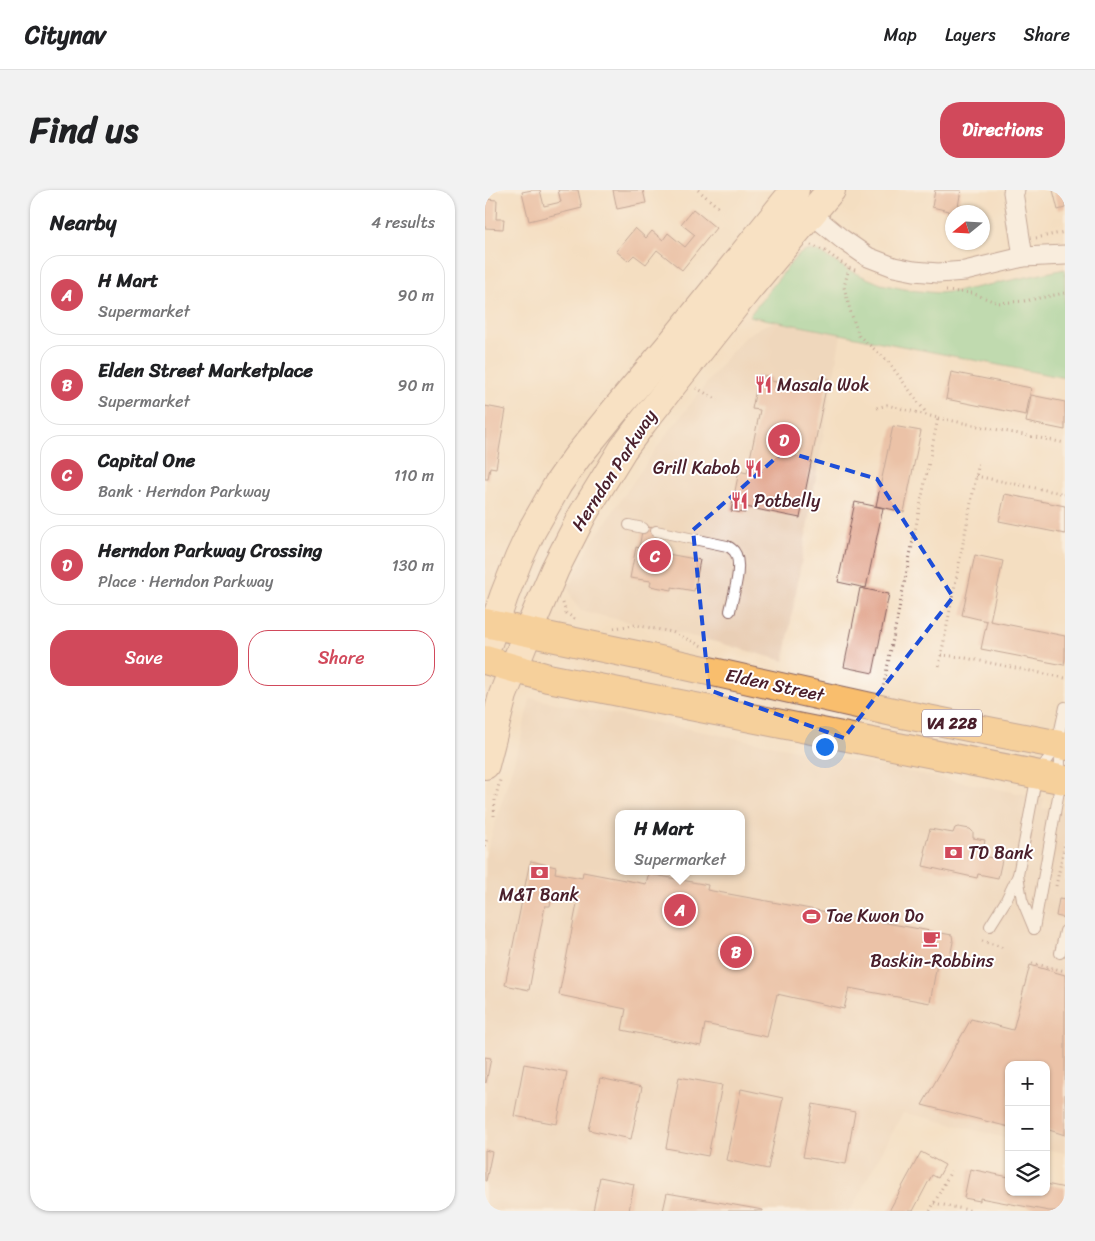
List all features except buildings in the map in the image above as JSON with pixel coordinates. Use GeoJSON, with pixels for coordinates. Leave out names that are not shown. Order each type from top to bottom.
{"type":"FeatureCollection","features":[{"type":"Feature","properties":{"kind":"main road","name":"Herndon Parkway"},"geometry":{"type":"LineString","coordinates":[[494,769],[503,695],[555,569],[569,541],[623,449],[643,422],[747,288],[831,190]]}},
{"type":"Feature","properties":{"kind":"main road","name":"Herndon Parkway"},"geometry":{"type":"LineString","coordinates":[[485,652],[490,624],[532,530],[558,484],[577,457],[671,344],[789,192]]}},
{"type":"Feature","properties":{"kind":"main road","name":"Elden Street"},"geometry":{"type":"LineString","coordinates":[[490,624],[902,714],[1062,745]]}},
{"type":"Feature","properties":{"kind":"main road","name":"Elden Street"},"geometry":{"type":"LineString","coordinates":[[485,660],[548,678],[1054,778]]}},
{"type":"Feature","properties":{"kind":"street"},"geometry":{"type":"LineString","coordinates":[[1015,190],[1013,192],[1023,257]]}},
{"type":"Feature","properties":{"kind":"street"},"geometry":{"type":"LineString","coordinates":[[789,192],[811,214],[841,238],[868,257],[894,267],[938,273],[965,271],[1023,257],[1065,255]]}},
{"type":"Feature","properties":{"kind":"lane"},"geometry":{"type":"LineString","coordinates":[[629,525],[643,528]]}},
{"type":"Feature","properties":{"kind":"lane"},"geometry":{"type":"LineString","coordinates":[[656,531],[727,546],[733,549],[738,563],[730,611]]}},
{"type":"Feature","properties":{"kind":"lane"},"geometry":{"type":"LineString","coordinates":[[1018,875],[1022,900],[1034,929],[1054,778],[1062,745],[1060,730],[1065,707]]}},
{"type":"Feature","properties":{"kind":"lane"},"geometry":{"type":"LineString","coordinates":[[990,926],[1005,902],[1018,875],[1054,778],[1062,745]]}},
{"type":"Feature","properties":{"kind":"lane"},"geometry":{"type":"LineString","coordinates":[[1061,953],[1065,931]]}},
{"type":"Feature","properties":{"kind":"path"},"geometry":{"type":"LineString","coordinates":[[698,190],[718,206]]}},
{"type":"Feature","properties":{"kind":"path"},"geometry":{"type":"LineString","coordinates":[[849,268],[845,287],[849,310],[859,336],[887,360],[927,415]]}},
{"type":"Feature","properties":{"kind":"path"},"geometry":{"type":"LineString","coordinates":[[877,408],[887,405],[938,418],[1065,443]]}},
{"type":"Feature","properties":{"kind":"path"},"geometry":{"type":"LineString","coordinates":[[882,694],[938,418]]}},
{"type":"Feature","properties":{"kind":"path"},"geometry":{"type":"LineString","coordinates":[[939,666],[979,462]]}},
{"type":"Feature","properties":{"kind":"path"},"geometry":{"type":"LineString","coordinates":[[976,476],[1065,494]]}},
{"type":"Feature","properties":{"kind":"path"},"geometry":{"type":"LineString","coordinates":[[941,655],[961,657],[1065,678]]}},
{"type":"Feature","properties":{"kind":"path"},"geometry":{"type":"LineString","coordinates":[[494,769],[494,816]]}},
{"type":"Feature","properties":{"kind":"path"},"geometry":{"type":"LineString","coordinates":[[485,846],[487,839]]}},
{"type":"Feature","properties":{"kind":"path"},"geometry":{"type":"LineString","coordinates":[[982,941],[1005,949]]}},
{"type":"Feature","properties":{"kind":"path"},"geometry":{"type":"LineString","coordinates":[[1032,963],[1065,971]]}},
{"type":"Feature","properties":{"kind":"path"},"geometry":{"type":"LineString","coordinates":[[930,1211],[951,1171]]}},
{"type":"Feature","properties":{"kind":"path"},"geometry":{"type":"LineString","coordinates":[[934,1203],[973,1211]]}},
{"type":"Feature","properties":{"kind":"highlighted area"},"geometry":{"type":"Polygon","coordinates":[[[784,451],[877,479],[953,597],[844,738],[709,690],[693,530],[784,451]]]}},
{"type":"Feature","properties":{"kind":"shaded area"},"geometry":{"type":"Polygon","coordinates":[[[776,321],[841,334],[784,661],[720,643],[581,611],[573,601],[568,588],[593,540],[660,443],[727,357],[746,336],[776,321]]]}},
{"type":"Feature","properties":{"kind":"shaded area"},"geometry":{"type":"Polygon","coordinates":[[[530,698],[1044,798],[1042,808],[1065,812],[1065,1153],[1050,1150],[1050,1061],[1005,1061],[1005,1138],[903,1113],[850,1211],[485,1211],[485,857],[521,738],[530,698]]]}},
{"type":"Feature","properties":{"kind":"green space"},"geometry":{"type":"Polygon","coordinates":[[[812,250],[819,252],[848,270],[881,284],[909,290],[938,293],[959,291],[1065,269],[1065,378],[749,316],[795,258],[803,252],[812,250]]]}},
{"type":"Feature","properties":{"kind":"place","name":"Masala Wok"},"geometry":{"type":"Point","coordinates":[763,385]}},
{"type":"Feature","properties":{"kind":"place","name":"Herndon Parkway Crossing"},"geometry":{"type":"Point","coordinates":[784,440]}},
{"type":"Feature","properties":{"kind":"place","name":"Grill Kabob"},"geometry":{"type":"Point","coordinates":[754,468]}},
{"type":"Feature","properties":{"kind":"place","name":"Potbelly"},"geometry":{"type":"Point","coordinates":[740,501]}},
{"type":"Feature","properties":{"kind":"place","name":"Capital One"},"geometry":{"type":"Point","coordinates":[655,556]}},
{"type":"Feature","properties":{"kind":"place","name":"TD Bank"},"geometry":{"type":"Point","coordinates":[954,853]}},
{"type":"Feature","properties":{"kind":"place","name":"M&T Bank"},"geometry":{"type":"Point","coordinates":[539,872]}},
{"type":"Feature","properties":{"kind":"place","name":"H Mart"},"geometry":{"type":"Point","coordinates":[680,910]}},
{"type":"Feature","properties":{"kind":"place","name":"Tae Kwon Do"},"geometry":{"type":"Point","coordinates":[812,916]}},
{"type":"Feature","properties":{"kind":"place","name":"Baskin-Robbins"},"geometry":{"type":"Point","coordinates":[932,938]}},
{"type":"Feature","properties":{"kind":"place","name":"Elden Street Marketplace"},"geometry":{"type":"Point","coordinates":[736,952]}}]}
